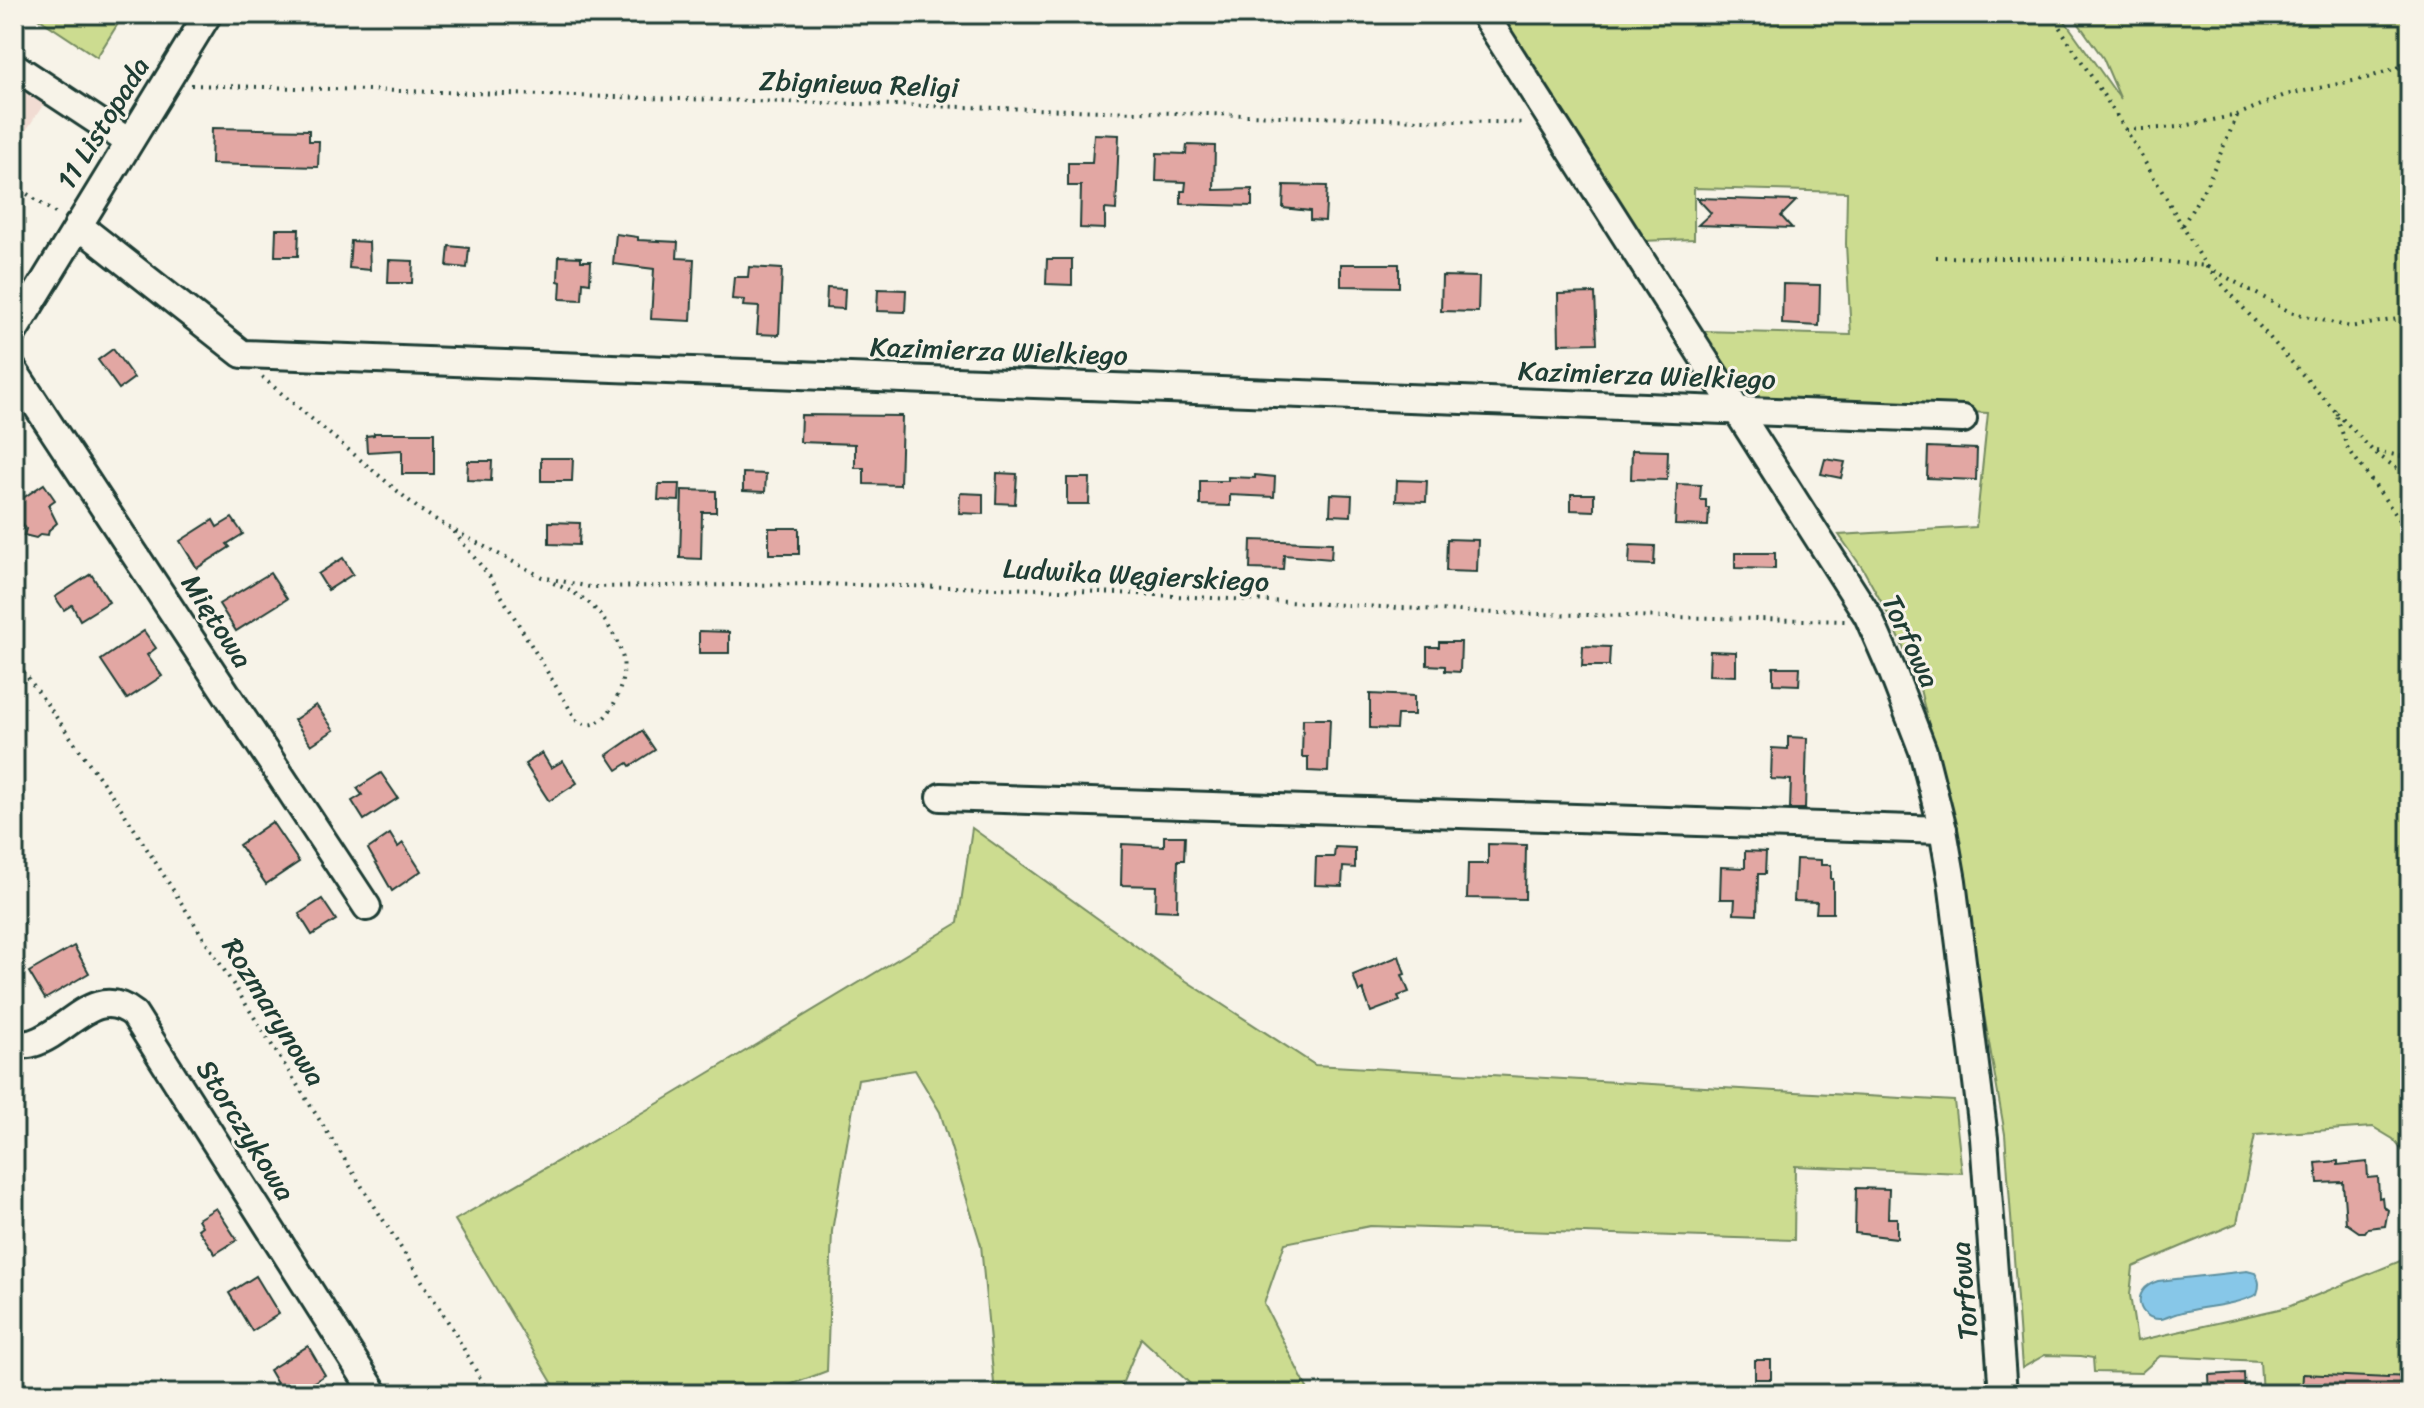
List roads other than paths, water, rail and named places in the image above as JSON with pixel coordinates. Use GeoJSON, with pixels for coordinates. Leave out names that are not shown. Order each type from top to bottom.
{"type":"FeatureCollection","features":[{"type":"Feature","properties":{"kind":"street","name":"11 Listopada"},"geometry":{"type":"LineString","coordinates":[[14,331],[208,14]]}},
{"type":"Feature","properties":{"kind":"street","name":"Torfowa"},"geometry":{"type":"LineString","coordinates":[[1484,14],[1868,616],[1923,751],[1952,881],[1984,1138],[2003,1394]]}},
{"type":"Feature","properties":{"kind":"street"},"geometry":{"type":"LineString","coordinates":[[15,70],[129,142]]}},
{"type":"Feature","properties":{"kind":"street","name":"Kazimierza Wielkiego"},"geometry":{"type":"LineString","coordinates":[[78,225],[242,354],[1963,419]]}},
{"type":"Feature","properties":{"kind":"street","name":"Miętowa"},"geometry":{"type":"LineString","coordinates":[[14,371],[367,907]]}},
{"type":"Feature","properties":{"kind":"street"},"geometry":{"type":"LineString","coordinates":[[941,797],[1943,830]]}},
{"type":"Feature","properties":{"kind":"street","name":"Storczykowa"},"geometry":{"type":"LineString","coordinates":[[14,1045],[33,1043],[99,1005],[114,1003],[134,1014],[375,1394]]}},
{"type":"Feature","properties":{"kind":"water"},"geometry":{"type":"Polygon","coordinates":[[[2247,1271],[2257,1276],[2258,1291],[2239,1301],[2161,1319],[2153,1318],[2142,1310],[2140,1298],[2143,1291],[2158,1281],[2247,1271]]]}}]}
